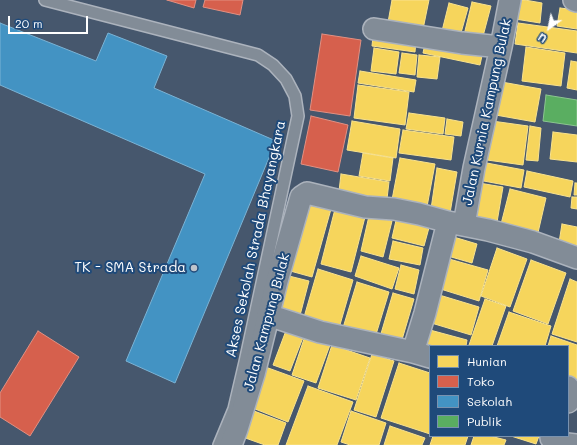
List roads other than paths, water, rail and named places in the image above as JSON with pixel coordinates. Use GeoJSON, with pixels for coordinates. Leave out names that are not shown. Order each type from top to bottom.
{"type":"FeatureCollection","features":[{"type":"Feature","properties":{"kind":"street","name":"Jalan Kurnia Kampung Bulak"},"geometry":{"type":"LineString","coordinates":[[421,355],[425,313],[474,168],[510,0]]}},
{"type":"Feature","properties":{"kind":"street"},"geometry":{"type":"LineString","coordinates":[[374,29],[462,43],[501,47]]}},
{"type":"Feature","properties":{"kind":"street","name":"Jalan Kampung Bulak"},"geometry":{"type":"LineString","coordinates":[[231,445],[254,374],[268,315],[301,198],[307,193],[365,207],[394,209],[456,223]]}},
{"type":"Feature","properties":{"kind":"street"},"geometry":{"type":"LineString","coordinates":[[456,223],[533,242],[577,258]]}},
{"type":"Feature","properties":{"kind":"street"},"geometry":{"type":"LineString","coordinates":[[268,315],[320,332],[421,355]]}},
{"type":"Feature","properties":{"kind":"street"},"geometry":{"type":"LineString","coordinates":[[550,437],[558,444],[577,445]]}},
{"type":"Feature","properties":{"kind":"lane","name":"Akses Sekolah Strada Bhayangkara"},"geometry":{"type":"LineString","coordinates":[[45,0],[258,55],[273,65],[286,79],[295,96],[298,116],[248,346],[234,409],[219,445]]}},
{"type":"Feature","properties":{"kind":"place","name":"TK - SMA Strada"},"geometry":{"type":"Point","coordinates":[194,268]}}]}
